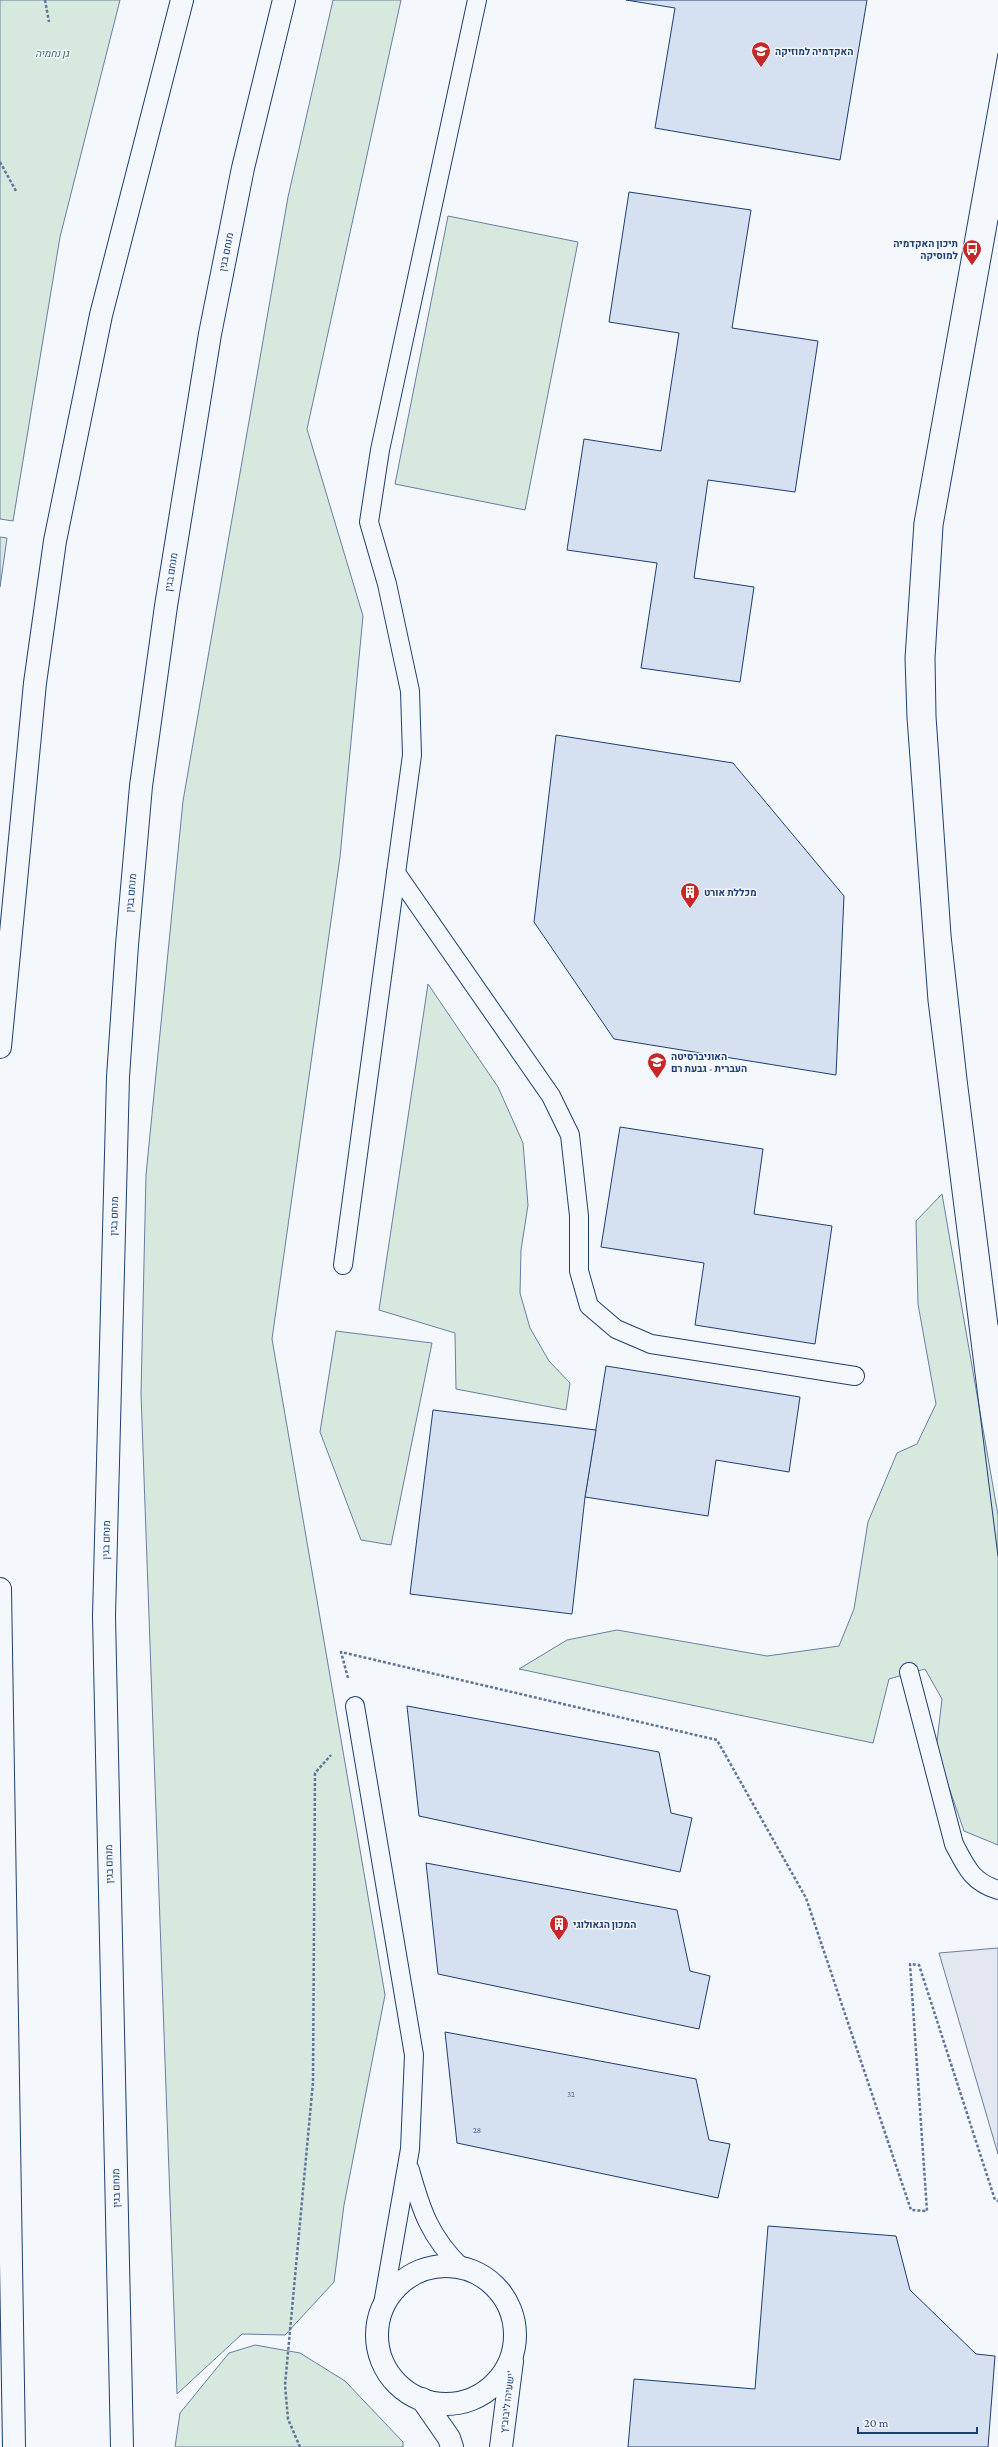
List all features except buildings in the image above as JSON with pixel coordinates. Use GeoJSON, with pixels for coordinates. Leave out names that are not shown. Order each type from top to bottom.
{"type":"FeatureCollection","features":[{"type":"Feature","properties":{"kind":"main road"},"geometry":{"type":"LineString","coordinates":[[0,1047],[35,683],[55,541],[101,315],[182,0]]}},
{"type":"Feature","properties":{"kind":"main road","name":"מנחם בגין"},"geometry":{"type":"LineString","coordinates":[[122,2447],[104,1616],[118,1077],[127,945],[141,786],[166,606],[210,334],[243,168],[284,0]]}},
{"type":"Feature","properties":{"kind":"main road"},"geometry":{"type":"LineString","coordinates":[[0,1589],[14,2447]]}},
{"type":"Feature","properties":{"kind":"main road"},"geometry":{"type":"LineString","coordinates":[[438,2266],[461,2267],[482,2276],[500,2292],[504,2298],[511,2312],[515,2334],[512,2357],[501,2377],[484,2392],[464,2401],[443,2404],[422,2399],[402,2388],[386,2371],[378,2350],[377,2326],[383,2304],[397,2286],[416,2272],[438,2266]]}},
{"type":"Feature","properties":{"kind":"main road","name":"ישעיהו ליבוביץ'"},"geometry":{"type":"LineString","coordinates":[[501,2447],[512,2357]]}},
{"type":"Feature","properties":{"kind":"main road"},"geometry":{"type":"LineString","coordinates":[[422,2399],[449,2438],[452,2447]]}},
{"type":"Feature","properties":{"kind":"lane"},"geometry":{"type":"LineString","coordinates":[[343,1265],[412,755],[410,691],[387,584],[369,522],[380,450],[477,0]]}},
{"type":"Feature","properties":{"kind":"lane"},"geometry":{"type":"LineString","coordinates":[[396,873],[551,1096],[570,1135],[579,1216],[579,1271],[589,1306],[616,1329],[651,1344],[855,1376]]}},
{"type":"Feature","properties":{"kind":"lane"},"geometry":{"type":"LineString","coordinates":[[909,1672],[954,1844],[966,1868],[980,1883],[998,1890]]}},
{"type":"Feature","properties":{"kind":"lane"},"geometry":{"type":"LineString","coordinates":[[356,1706],[414,2055],[408,2163],[383,2304]]}},
{"type":"Feature","properties":{"kind":"lane"},"geometry":{"type":"LineString","coordinates":[[408,2163],[427,2222],[442,2249],[461,2267]]}},
{"type":"Feature","properties":{"kind":"path"},"geometry":{"type":"LineString","coordinates":[[45,0],[49,22]]}},
{"type":"Feature","properties":{"kind":"path"},"geometry":{"type":"LineString","coordinates":[[0,162],[16,191]]}},
{"type":"Feature","properties":{"kind":"path"},"geometry":{"type":"LineString","coordinates":[[356,1706],[340,1652],[717,1740],[806,1898],[911,2210],[927,2211],[910,1964],[920,1965],[995,2200],[998,2201]]}},
{"type":"Feature","properties":{"kind":"path"},"geometry":{"type":"LineString","coordinates":[[300,2447],[288,2419],[285,2385],[313,2082],[315,1773],[331,1756],[330,1749]]}},
{"type":"Feature","properties":{"kind":"green space","name":"גן נחמיה"},"geometry":{"type":"Polygon","coordinates":[[[0,0],[120,0],[60,237],[13,521],[0,519],[0,0]]]}},
{"type":"Feature","properties":{"kind":"green space"},"geometry":{"type":"Polygon","coordinates":[[[333,0],[401,0],[307,429],[363,616],[340,857],[272,1339],[385,1995],[344,2205],[334,2282],[285,2335],[242,2334],[177,2394],[141,1394],[146,1175],[183,801],[288,197],[333,0]]]}},
{"type":"Feature","properties":{"kind":"green space"},"geometry":{"type":"Polygon","coordinates":[[[448,216],[578,242],[525,510],[395,484],[448,216]]]}},
{"type":"Feature","properties":{"kind":"green space"},"geometry":{"type":"Polygon","coordinates":[[[0,537],[7,538],[0,587],[0,537]]]}},
{"type":"Feature","properties":{"kind":"green space"},"geometry":{"type":"Polygon","coordinates":[[[428,984],[498,1087],[523,1143],[528,1205],[521,1250],[520,1293],[530,1328],[549,1361],[570,1383],[566,1410],[456,1389],[455,1333],[379,1310],[428,984]]]}},
{"type":"Feature","properties":{"kind":"green space"},"geometry":{"type":"Polygon","coordinates":[[[942,1194],[998,1515],[998,1845],[964,1831],[936,1750],[942,1699],[925,1669],[889,1679],[873,1743],[519,1669],[567,1640],[617,1630],[767,1656],[839,1646],[854,1609],[868,1522],[897,1453],[917,1444],[936,1404],[918,1304],[916,1221],[942,1194]]]}},
{"type":"Feature","properties":{"kind":"green space"},"geometry":{"type":"Polygon","coordinates":[[[336,1331],[432,1343],[391,1545],[361,1540],[320,1432],[336,1331]]]}},
{"type":"Feature","properties":{"kind":"green space"},"geometry":{"type":"Polygon","coordinates":[[[255,2345],[300,2353],[345,2381],[403,2442],[403,2447],[175,2447],[180,2413],[229,2353],[255,2345]]]}},
{"type":"Feature","properties":{"kind":"shaded area"},"geometry":{"type":"Polygon","coordinates":[[[998,1948],[998,2154],[939,1953],[998,1948]]]}},
{"type":"Feature","properties":{"kind":"tram line"},"geometry":{"type":"LineString","coordinates":[[998,53],[914,522],[905,658],[907,718],[928,1001],[998,1556]]}},
{"type":"Feature","properties":{"kind":"tram line"},"geometry":{"type":"LineString","coordinates":[[998,220],[943,526],[935,658],[936,716],[951,935],[967,1079],[998,1325]]}},
{"type":"Feature","properties":{"kind":"place","name":"האקדמיה למוזיקה"},"geometry":{"type":"Point","coordinates":[761,68]}},
{"type":"Feature","properties":{"kind":"place","name":"תיכון האקדמיה למוסיקה"},"geometry":{"type":"Point","coordinates":[972,266]}},
{"type":"Feature","properties":{"kind":"place","name":"מכללת אורט"},"geometry":{"type":"Point","coordinates":[690,909]}},
{"type":"Feature","properties":{"kind":"place","name":"האוניברסיטה העברית - גבעת רם"},"geometry":{"type":"Point","coordinates":[657,1079]}},
{"type":"Feature","properties":{"kind":"place","name":"המכון הגאולוגי"},"geometry":{"type":"Point","coordinates":[559,1941]}}]}
